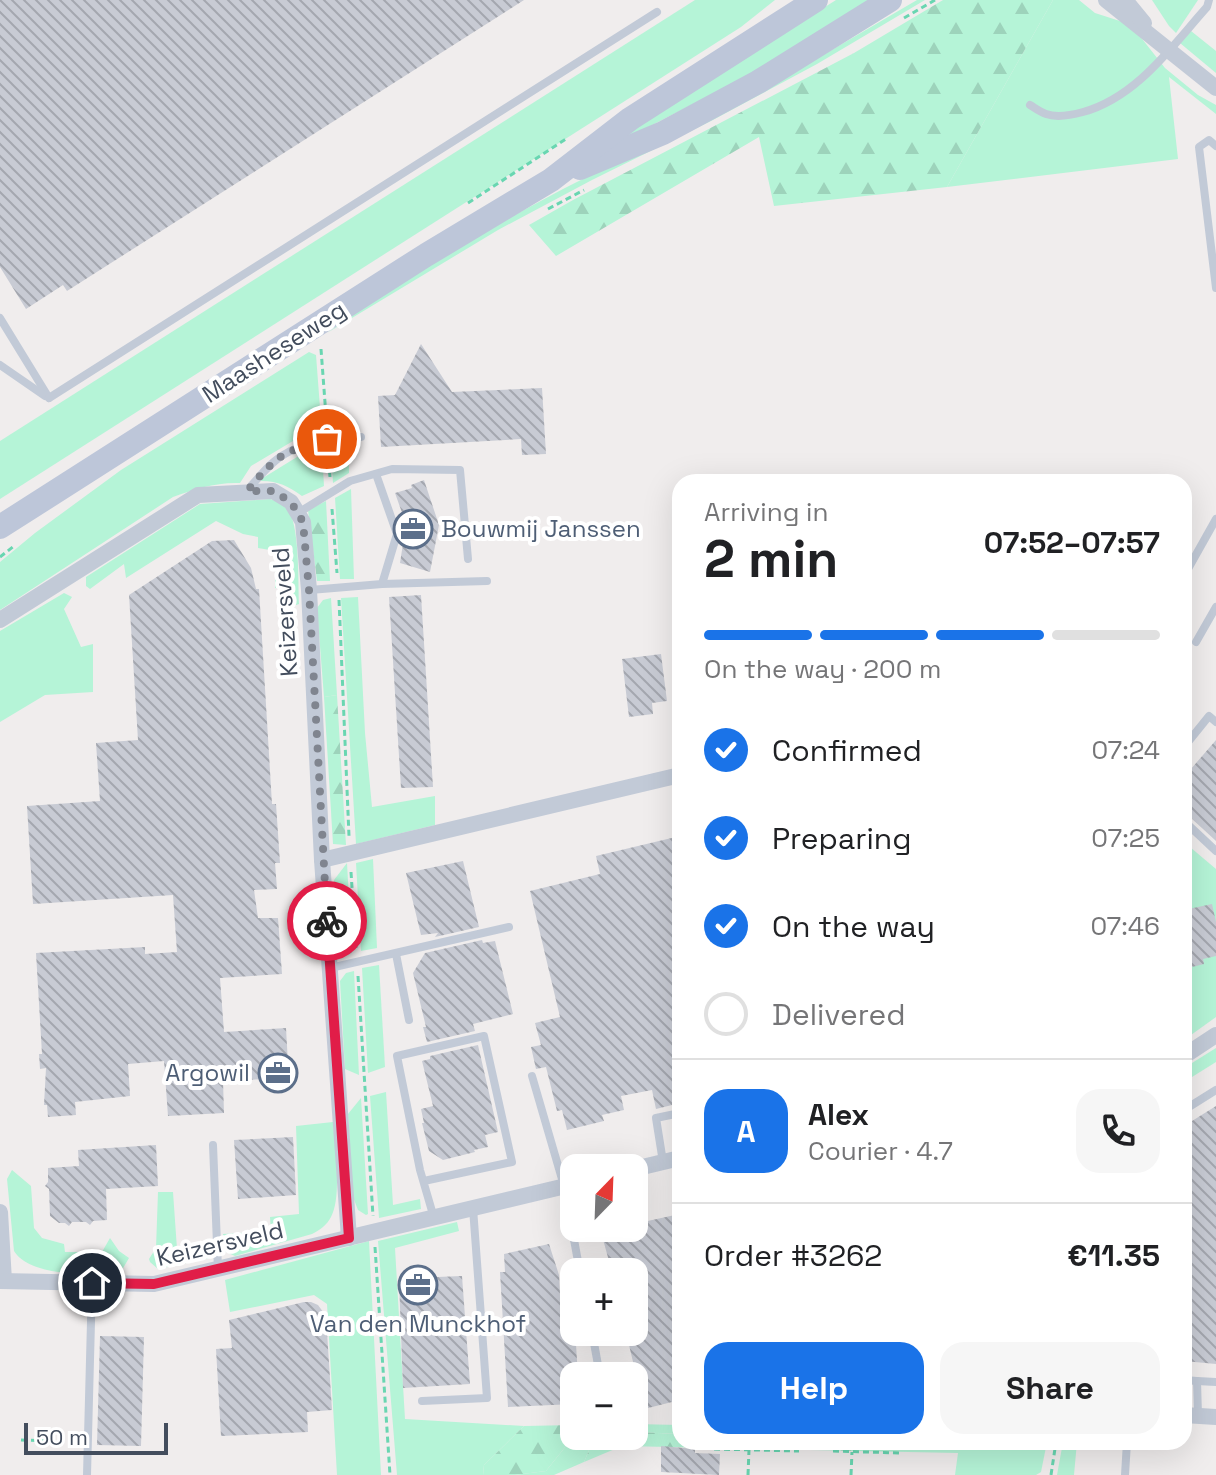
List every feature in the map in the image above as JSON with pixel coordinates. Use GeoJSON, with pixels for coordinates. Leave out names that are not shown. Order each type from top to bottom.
{"type":"FeatureCollection","features":[{"type":"Feature","properties":{"kind":"main road","name":"Maasheseweg"},"geometry":{"type":"LineString","coordinates":[[0,527],[413,263],[551,180],[630,119],[816,0]]}},
{"type":"Feature","properties":{"kind":"main road","name":"Maasheseweg"},"geometry":{"type":"LineString","coordinates":[[551,180],[677,126],[758,82],[890,0]]}},
{"type":"Feature","properties":{"kind":"street"},"geometry":{"type":"LineString","coordinates":[[1106,0],[1216,88]]}},
{"type":"Feature","properties":{"kind":"street"},"geometry":{"type":"LineString","coordinates":[[1125,0],[1166,47]]}},
{"type":"Feature","properties":{"kind":"street","name":"Keizersveld"},"geometry":{"type":"LineString","coordinates":[[0,620],[198,495],[273,491],[291,502],[298,513],[303,522],[309,590],[322,860],[349,1238]]}},
{"type":"Feature","properties":{"kind":"street"},"geometry":{"type":"LineString","coordinates":[[322,860],[672,777]]}},
{"type":"Feature","properties":{"kind":"street"},"geometry":{"type":"LineString","coordinates":[[1192,1051],[1216,1035]]}},
{"type":"Feature","properties":{"kind":"street"},"geometry":{"type":"LineString","coordinates":[[648,1166],[672,1160]]}},
{"type":"Feature","properties":{"kind":"street","name":"Keizersveld"},"geometry":{"type":"LineString","coordinates":[[0,1212],[2,1281],[154,1284],[560,1187]]}},
{"type":"Feature","properties":{"kind":"street"},"geometry":{"type":"LineString","coordinates":[[1192,1416],[1216,1417]]}},
{"type":"Feature","properties":{"kind":"lane"},"geometry":{"type":"LineString","coordinates":[[1030,105],[1050,116],[1072,115],[1116,98],[1156,65],[1166,47],[1208,3],[1216,14]]}},
{"type":"Feature","properties":{"kind":"lane"},"geometry":{"type":"LineString","coordinates":[[49,398],[657,12]]}},
{"type":"Feature","properties":{"kind":"lane"},"geometry":{"type":"LineString","coordinates":[[1216,146],[1209,140],[1199,147],[1216,288]]}},
{"type":"Feature","properties":{"kind":"lane"},"geometry":{"type":"LineString","coordinates":[[0,318],[49,398]]}},
{"type":"Feature","properties":{"kind":"lane"},"geometry":{"type":"LineString","coordinates":[[0,365],[49,398]]}},
{"type":"Feature","properties":{"kind":"lane"},"geometry":{"type":"LineString","coordinates":[[247,491],[285,453],[327,439],[361,437]]}},
{"type":"Feature","properties":{"kind":"lane"},"geometry":{"type":"LineString","coordinates":[[298,513],[350,481],[392,469],[460,470],[468,559]]}},
{"type":"Feature","properties":{"kind":"lane"},"geometry":{"type":"LineString","coordinates":[[376,474],[397,534],[382,584]]}},
{"type":"Feature","properties":{"kind":"lane"},"geometry":{"type":"LineString","coordinates":[[1192,562],[1216,519]]}},
{"type":"Feature","properties":{"kind":"lane"},"geometry":{"type":"LineString","coordinates":[[309,590],[487,581]]}},
{"type":"Feature","properties":{"kind":"lane"},"geometry":{"type":"LineString","coordinates":[[1196,642],[1216,607]]}},
{"type":"Feature","properties":{"kind":"lane"},"geometry":{"type":"LineString","coordinates":[[1192,737],[1209,716],[1216,722]]}},
{"type":"Feature","properties":{"kind":"lane"},"geometry":{"type":"LineString","coordinates":[[1192,828],[1216,851]]}},
{"type":"Feature","properties":{"kind":"lane"},"geometry":{"type":"LineString","coordinates":[[330,968],[509,927]]}},
{"type":"Feature","properties":{"kind":"lane"},"geometry":{"type":"LineString","coordinates":[[396,954],[409,1020]]}},
{"type":"Feature","properties":{"kind":"lane"},"geometry":{"type":"LineString","coordinates":[[424,1181],[512,1162],[484,1036],[397,1056],[424,1181],[434,1218]]}},
{"type":"Feature","properties":{"kind":"lane"},"geometry":{"type":"LineString","coordinates":[[532,1076],[560,1158]]}},
{"type":"Feature","properties":{"kind":"lane"},"geometry":{"type":"LineString","coordinates":[[1192,1105],[1216,1090]]}},
{"type":"Feature","properties":{"kind":"lane"},"geometry":{"type":"LineString","coordinates":[[663,1162],[656,1118],[672,1115]]}},
{"type":"Feature","properties":{"kind":"lane"},"geometry":{"type":"LineString","coordinates":[[213,1145],[218,1269]]}},
{"type":"Feature","properties":{"kind":"lane"},"geometry":{"type":"LineString","coordinates":[[422,1401],[487,1398],[473,1208]]}},
{"type":"Feature","properties":{"kind":"lane"},"geometry":{"type":"LineString","coordinates":[[87,1475],[92,1283]]}},
{"type":"Feature","properties":{"kind":"lane"},"geometry":{"type":"LineString","coordinates":[[1192,1381],[1216,1382]]}},
{"type":"Feature","properties":{"kind":"lane"},"geometry":{"type":"LineString","coordinates":[[1192,1410],[1197,1381]]}},
{"type":"Feature","properties":{"kind":"lane"},"geometry":{"type":"LineString","coordinates":[[1125,1475],[1127,1450]]}},
{"type":"Feature","properties":{"kind":"path"},"geometry":{"type":"LineString","coordinates":[[321,340],[339,587],[350,854],[390,1475]]}},
{"type":"Feature","properties":{"kind":"path"},"geometry":{"type":"LineString","coordinates":[[21,1440],[48,1441]]}},
{"type":"Feature","properties":{"kind":"path"},"geometry":{"type":"LineString","coordinates":[[748,1475],[749,1450],[799,1451]]}},
{"type":"Feature","properties":{"kind":"path"},"geometry":{"type":"LineString","coordinates":[[1051,1475],[1055,1450]]}},
{"type":"Feature","properties":{"kind":"path"},"geometry":{"type":"LineString","coordinates":[[833,1451],[900,1453]]}},
{"type":"Feature","properties":{"kind":"path"},"geometry":{"type":"LineString","coordinates":[[851,1475],[852,1452]]}},
{"type":"Feature","properties":{"kind":"green space"},"geometry":{"type":"Polygon","coordinates":[[[695,0],[775,0],[741,27],[0,499],[0,441],[695,0]]]}},
{"type":"Feature","properties":{"kind":"green space"},"geometry":{"type":"Polygon","coordinates":[[[836,0],[874,0],[794,52],[627,138],[626,133],[836,0]]]}},
{"type":"Feature","properties":{"kind":"green space"},"geometry":{"type":"Polygon","coordinates":[[[917,0],[925,0],[817,64],[498,230],[327,333],[407,277],[490,228],[789,75],[917,0]]]}},
{"type":"Feature","properties":{"kind":"green space"},"geometry":{"type":"Polygon","coordinates":[[[943,0],[1053,0],[947,187],[774,206],[759,137],[556,256],[529,225],[854,53],[943,0]]]}},
{"type":"Feature","properties":{"kind":"green space"},"geometry":{"type":"Polygon","coordinates":[[[1053,0],[1079,0],[1095,13],[1123,22],[1139,35],[1165,68],[1198,95],[1216,105],[1216,114],[1169,77],[1178,159],[947,187],[1053,0]]]}},
{"type":"Feature","properties":{"kind":"green space"},"geometry":{"type":"Polygon","coordinates":[[[1152,0],[1198,0],[1176,33],[1152,0]]]}},
{"type":"Feature","properties":{"kind":"green space"},"geometry":{"type":"Polygon","coordinates":[[[1191,31],[1216,51],[1216,73],[1180,43],[1191,31]]]}},
{"type":"Feature","properties":{"kind":"green space"},"geometry":{"type":"Polygon","coordinates":[[[309,352],[316,355],[322,434],[293,441],[251,466],[240,483],[214,485],[173,497],[0,610],[0,562],[121,470],[309,352]]]}},
{"type":"Feature","properties":{"kind":"green space"},"geometry":{"type":"Polygon","coordinates":[[[320,451],[324,486],[302,496],[281,484],[258,481],[297,457],[320,451]]]}},
{"type":"Feature","properties":{"kind":"green space"},"geometry":{"type":"Polygon","coordinates":[[[349,452],[349,473],[333,483],[331,453],[349,452]]]}},
{"type":"Feature","properties":{"kind":"green space"},"geometry":{"type":"Polygon","coordinates":[[[351,489],[354,579],[340,579],[335,498],[351,489]]]}},
{"type":"Feature","properties":{"kind":"green space"},"geometry":{"type":"Polygon","coordinates":[[[270,499],[287,508],[294,526],[299,604],[290,607],[289,589],[275,588],[276,551],[258,548],[258,537],[243,534],[216,521],[126,578],[124,564],[90,589],[86,586],[86,577],[200,504],[270,499]]]}},
{"type":"Feature","properties":{"kind":"green space"},"geometry":{"type":"Polygon","coordinates":[[[326,501],[330,581],[317,581],[308,510],[326,501]]]}},
{"type":"Feature","properties":{"kind":"green space"},"geometry":{"type":"Polygon","coordinates":[[[64,593],[72,597],[64,609],[81,647],[93,644],[93,692],[45,695],[0,722],[0,631],[64,593]]]}},
{"type":"Feature","properties":{"kind":"green space"},"geometry":{"type":"Polygon","coordinates":[[[358,597],[372,807],[435,796],[435,825],[356,844],[341,598],[358,597]]]}},
{"type":"Feature","properties":{"kind":"green space"},"geometry":{"type":"Polygon","coordinates":[[[331,598],[337,695],[324,697],[317,608],[323,600],[331,598]]]}},
{"type":"Feature","properties":{"kind":"green space"},"geometry":{"type":"Polygon","coordinates":[[[337,695],[346,845],[333,844],[324,697],[337,695]]]}},
{"type":"Feature","properties":{"kind":"green space"},"geometry":{"type":"Polygon","coordinates":[[[1192,849],[1216,869],[1216,1017],[1192,1034],[1192,849]]]}},
{"type":"Feature","properties":{"kind":"green space"},"geometry":{"type":"Polygon","coordinates":[[[373,859],[377,948],[361,951],[356,863],[373,859]]]}},
{"type":"Feature","properties":{"kind":"green space"},"geometry":{"type":"Polygon","coordinates":[[[347,863],[352,953],[338,955],[334,880],[347,863]]]}},
{"type":"Feature","properties":{"kind":"green space"},"geometry":{"type":"Polygon","coordinates":[[[379,965],[385,1067],[368,1073],[362,968],[379,965]]]}},
{"type":"Feature","properties":{"kind":"green space"},"geometry":{"type":"Polygon","coordinates":[[[354,971],[359,1075],[345,1069],[340,981],[346,973],[354,971]]]}},
{"type":"Feature","properties":{"kind":"green space"},"geometry":{"type":"Polygon","coordinates":[[[1216,1048],[1216,1062],[1192,1077],[1192,1063],[1216,1048]]]}},
{"type":"Feature","properties":{"kind":"green space"},"geometry":{"type":"Polygon","coordinates":[[[386,1092],[393,1205],[420,1199],[421,1209],[379,1218],[370,1096],[386,1092]]]}},
{"type":"Feature","properties":{"kind":"green space"},"geometry":{"type":"Polygon","coordinates":[[[361,1098],[366,1215],[358,1210],[353,1197],[348,1114],[361,1098]]]}},
{"type":"Feature","properties":{"kind":"green space"},"geometry":{"type":"Polygon","coordinates":[[[333,1122],[337,1184],[334,1208],[327,1222],[312,1234],[235,1256],[224,1251],[223,1234],[271,1231],[270,1217],[299,1214],[296,1126],[333,1122]]]}},
{"type":"Feature","properties":{"kind":"green space"},"geometry":{"type":"Polygon","coordinates":[[[12,1170],[31,1186],[34,1228],[42,1238],[64,1244],[65,1252],[102,1252],[110,1238],[119,1251],[129,1258],[119,1275],[47,1270],[22,1260],[14,1251],[7,1179],[12,1170]]]}},
{"type":"Feature","properties":{"kind":"green space"},"geometry":{"type":"Polygon","coordinates":[[[158,1192],[173,1192],[177,1249],[208,1241],[214,1250],[210,1258],[158,1269],[150,1262],[156,1248],[158,1192]]]}},
{"type":"Feature","properties":{"kind":"green space"},"geometry":{"type":"Polygon","coordinates":[[[457,1222],[459,1231],[395,1248],[405,1419],[524,1426],[484,1465],[483,1475],[397,1475],[378,1241],[457,1222]]]}},
{"type":"Feature","properties":{"kind":"green space"},"geometry":{"type":"Polygon","coordinates":[[[369,1241],[381,1475],[337,1475],[327,1304],[314,1295],[230,1312],[225,1280],[369,1241]]]}},
{"type":"Feature","properties":{"kind":"green space"},"geometry":{"type":"Polygon","coordinates":[[[648,1424],[672,1425],[672,1434],[648,1433],[648,1424]]]}},
{"type":"Feature","properties":{"kind":"green space"},"geometry":{"type":"Polygon","coordinates":[[[560,1425],[560,1450],[563,1450],[546,1471],[483,1475],[484,1465],[524,1426],[560,1425]]]}},
{"type":"Feature","properties":{"kind":"green space"},"geometry":{"type":"Polygon","coordinates":[[[648,1433],[672,1434],[672,1447],[648,1447],[648,1433]]]}},
{"type":"Feature","properties":{"kind":"green space"},"geometry":{"type":"Polygon","coordinates":[[[563,1450],[589,1450],[584,1462],[554,1475],[514,1475],[546,1471],[563,1450]]]}},
{"type":"Feature","properties":{"kind":"green space"},"geometry":{"type":"Polygon","coordinates":[[[589,1450],[612,1450],[584,1462],[589,1450]]]}},
{"type":"Feature","properties":{"kind":"green space"},"geometry":{"type":"Polygon","coordinates":[[[1045,1450],[1041,1472],[1036,1475],[955,1475],[958,1453],[858,1451],[1045,1450]]]}},
{"type":"Feature","properties":{"kind":"green space"},"geometry":{"type":"Polygon","coordinates":[[[1062,1450],[1076,1450],[1074,1475],[1057,1475],[1062,1450]]]}},
{"type":"Feature","properties":{"kind":"building"},"geometry":{"type":"Polygon","coordinates":[[[0,0],[524,0],[67,291],[63,285],[26,309],[0,267],[0,0]]]}},
{"type":"Feature","properties":{"kind":"building"},"geometry":{"type":"Polygon","coordinates":[[[421,344],[452,392],[542,388],[546,454],[522,455],[521,439],[381,447],[378,396],[395,395],[421,344]]]}},
{"type":"Feature","properties":{"kind":"building"},"geometry":{"type":"Polygon","coordinates":[[[424,480],[439,525],[430,572],[400,563],[406,524],[395,493],[424,480]]]}},
{"type":"Feature","properties":{"kind":"building"},"geometry":{"type":"Polygon","coordinates":[[[234,540],[251,568],[256,589],[259,589],[272,804],[276,804],[280,863],[275,863],[277,889],[254,890],[258,918],[278,918],[282,974],[220,978],[224,1032],[286,1028],[289,1081],[223,1081],[224,1113],[168,1116],[164,1061],[128,1064],[130,1096],[75,1102],[76,1115],[48,1117],[47,1105],[44,1105],[46,1068],[40,1069],[39,1054],[42,1054],[36,953],[145,947],[145,954],[177,952],[173,895],[33,904],[27,806],[100,801],[96,743],[138,740],[129,595],[212,541],[234,540]]]}},
{"type":"Feature","properties":{"kind":"building"},"geometry":{"type":"Polygon","coordinates":[[[421,595],[433,787],[401,788],[389,597],[421,595]]]}},
{"type":"Feature","properties":{"kind":"building"},"geometry":{"type":"Polygon","coordinates":[[[661,654],[667,701],[652,703],[653,714],[629,717],[622,659],[661,654]]]}},
{"type":"Feature","properties":{"kind":"building"},"geometry":{"type":"Polygon","coordinates":[[[1216,740],[1216,841],[1192,819],[1192,768],[1216,740]]]}},
{"type":"Feature","properties":{"kind":"building"},"geometry":{"type":"Polygon","coordinates":[[[672,838],[672,1105],[656,1109],[652,1090],[621,1096],[624,1110],[602,1115],[604,1121],[567,1130],[562,1110],[557,1111],[546,1067],[536,1069],[531,1047],[541,1045],[535,1023],[560,1017],[530,891],[600,874],[596,856],[672,838]]]}},
{"type":"Feature","properties":{"kind":"building"},"geometry":{"type":"Polygon","coordinates":[[[463,861],[479,927],[435,937],[438,933],[421,935],[406,873],[463,861]]]}},
{"type":"Feature","properties":{"kind":"building"},"geometry":{"type":"Polygon","coordinates":[[[1212,904],[1216,922],[1216,956],[1203,959],[1204,964],[1192,967],[1192,908],[1212,904]]]}},
{"type":"Feature","properties":{"kind":"building"},"geometry":{"type":"Polygon","coordinates":[[[482,940],[483,943],[495,941],[513,1014],[473,1024],[475,1031],[427,1042],[413,973],[425,953],[482,940]]]}},
{"type":"Feature","properties":{"kind":"building"},"geometry":{"type":"Polygon","coordinates":[[[478,1045],[498,1132],[485,1135],[488,1147],[443,1160],[429,1151],[422,1123],[421,1109],[433,1106],[422,1061],[430,1059],[430,1056],[478,1045]]]}},
{"type":"Feature","properties":{"kind":"building"},"geometry":{"type":"Polygon","coordinates":[[[1216,1106],[1216,1364],[1192,1362],[1192,1121],[1216,1106]]]}},
{"type":"Feature","properties":{"kind":"building"},"geometry":{"type":"Polygon","coordinates":[[[293,1137],[296,1195],[238,1199],[234,1140],[293,1137]]]}},
{"type":"Feature","properties":{"kind":"building"},"geometry":{"type":"Polygon","coordinates":[[[156,1145],[158,1186],[106,1189],[107,1220],[93,1221],[90,1225],[72,1222],[69,1226],[50,1216],[49,1189],[45,1186],[48,1168],[79,1166],[78,1150],[156,1145]]]}},
{"type":"Feature","properties":{"kind":"building"},"geometry":{"type":"Polygon","coordinates":[[[672,1216],[672,1402],[648,1408],[648,1362],[633,1362],[629,1346],[648,1346],[648,1258],[608,1258],[604,1242],[648,1242],[648,1221],[672,1216]]]}},
{"type":"Feature","properties":{"kind":"building"},"geometry":{"type":"Polygon","coordinates":[[[549,1244],[559,1275],[560,1346],[576,1346],[577,1362],[560,1362],[560,1405],[508,1407],[500,1272],[505,1272],[504,1254],[549,1244]]]}},
{"type":"Feature","properties":{"kind":"building"},"geometry":{"type":"Polygon","coordinates":[[[430,1271],[437,1277],[462,1276],[470,1384],[403,1388],[399,1280],[423,1278],[430,1271]]]}},
{"type":"Feature","properties":{"kind":"building"},"geometry":{"type":"Polygon","coordinates":[[[304,1302],[318,1305],[326,1316],[332,1410],[307,1412],[308,1432],[221,1436],[216,1349],[232,1348],[229,1320],[304,1302]]]}},
{"type":"Feature","properties":{"kind":"building"},"geometry":{"type":"Polygon","coordinates":[[[100,1336],[144,1337],[141,1446],[97,1445],[100,1336]]]}},
{"type":"Feature","properties":{"kind":"building"},"geometry":{"type":"Polygon","coordinates":[[[661,1446],[672,1447],[672,1450],[720,1454],[719,1475],[661,1472],[661,1446]]]}},
{"type":"Feature","properties":{"kind":"way so far"},"geometry":{"type":"LineString","coordinates":[[327,439],[285,453],[247,491],[273,491],[291,502],[303,522],[327,921]]}},
{"type":"Feature","properties":{"kind":"place","name":"Bouwmij Janssen"},"geometry":{"type":"Point","coordinates":[413,529]}},
{"type":"Feature","properties":{"kind":"place","name":"Argowil"},"geometry":{"type":"Point","coordinates":[278,1073]}},
{"type":"Feature","properties":{"kind":"place","name":"Van den Munckhof"},"geometry":{"type":"Point","coordinates":[418,1285]}},
{"type":"Feature","properties":{"kind":"route"},"geometry":{"type":"LineString","coordinates":[[92,1283],[154,1284],[349,1238],[327,921]]}}]}
